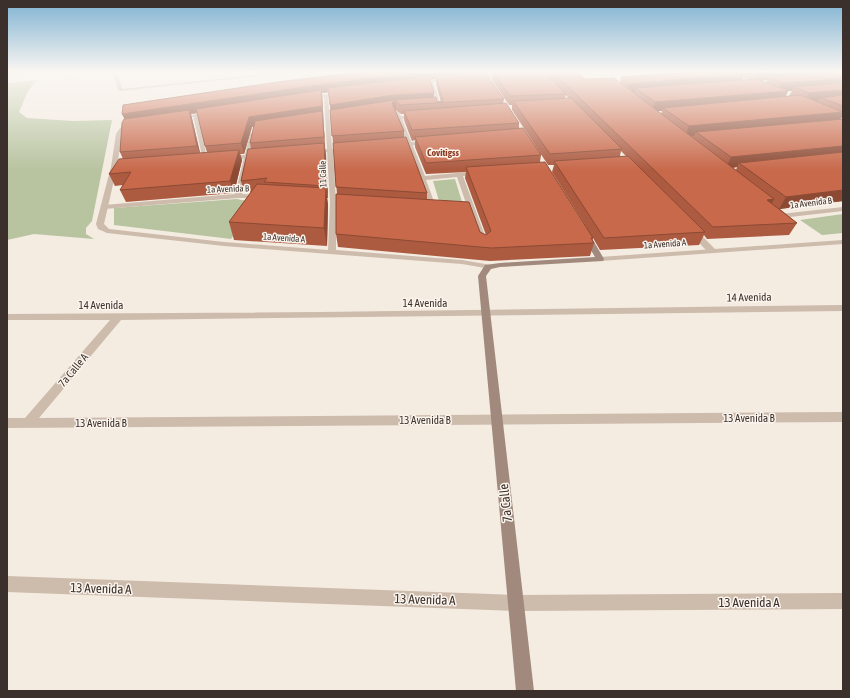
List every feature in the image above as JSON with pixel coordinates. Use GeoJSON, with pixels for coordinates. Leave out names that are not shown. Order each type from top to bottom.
{"type":"FeatureCollection","features":[{"type":"Feature","properties":{"kind":"main road"},"geometry":{"type":"LineString","coordinates":[[581,226],[600,259]]}},
{"type":"Feature","properties":{"kind":"main road","name":"1a Avenida A"},"geometry":{"type":"LineString","coordinates":[[488,268],[600,259]]}},
{"type":"Feature","properties":{"kind":"main road"},"geometry":{"type":"LineString","coordinates":[[485,314],[482,279],[484,271],[488,268]]}},
{"type":"Feature","properties":{"kind":"main road","name":"7a Calle"},"geometry":{"type":"LineString","coordinates":[[485,314],[525,691]]}},
{"type":"Feature","properties":{"kind":"street","name":"11 Calle"},"geometry":{"type":"LineString","coordinates":[[327,105],[333,202],[332,252]]}},
{"type":"Feature","properties":{"kind":"street"},"geometry":{"type":"LineString","coordinates":[[438,105],[442,115]]}},
{"type":"Feature","properties":{"kind":"street"},"geometry":{"type":"LineString","coordinates":[[387,108],[402,106]]}},
{"type":"Feature","properties":{"kind":"street"},"geometry":{"type":"LineString","coordinates":[[394,107],[410,144],[433,207]]}},
{"type":"Feature","properties":{"kind":"street"},"geometry":{"type":"LineString","coordinates":[[172,119],[219,112]]}},
{"type":"Feature","properties":{"kind":"street"},"geometry":{"type":"LineString","coordinates":[[435,115],[450,114]]}},
{"type":"Feature","properties":{"kind":"street"},"geometry":{"type":"LineString","coordinates":[[196,115],[206,160]]}},
{"type":"Feature","properties":{"kind":"street"},"geometry":{"type":"LineString","coordinates":[[322,118],[336,116]]}},
{"type":"Feature","properties":{"kind":"street"},"geometry":{"type":"LineString","coordinates":[[399,118],[421,116]]}},
{"type":"Feature","properties":{"kind":"street"},"geometry":{"type":"LineString","coordinates":[[104,207],[114,166],[119,134],[122,129],[142,124]]}},
{"type":"Feature","properties":{"kind":"street"},"geometry":{"type":"LineString","coordinates":[[238,196],[255,129]]}},
{"type":"Feature","properties":{"kind":"street"},"geometry":{"type":"LineString","coordinates":[[386,146],[434,142]]}},
{"type":"Feature","properties":{"kind":"street"},"geometry":{"type":"LineString","coordinates":[[301,153],[355,149]]}},
{"type":"Feature","properties":{"kind":"street"},"geometry":{"type":"LineString","coordinates":[[220,159],[264,156]]}},
{"type":"Feature","properties":{"kind":"street"},"geometry":{"type":"LineString","coordinates":[[198,160],[213,159]]}},
{"type":"Feature","properties":{"kind":"street"},"geometry":{"type":"LineString","coordinates":[[114,166],[122,166]]}},
{"type":"Feature","properties":{"kind":"street"},"geometry":{"type":"LineString","coordinates":[[422,178],[488,172]]}},
{"type":"Feature","properties":{"kind":"street"},"geometry":{"type":"LineString","coordinates":[[459,175],[484,244]]}},
{"type":"Feature","properties":{"kind":"street","name":"1a Avenida B"},"geometry":{"type":"LineString","coordinates":[[104,207],[238,196],[270,198]]}},
{"type":"Feature","properties":{"kind":"street"},"geometry":{"type":"LineString","coordinates":[[325,201],[341,202]]}},
{"type":"Feature","properties":{"kind":"street","name":"1a Avenida A"},"geometry":{"type":"LineString","coordinates":[[104,207],[101,227],[111,233],[462,262],[488,268]]}},
{"type":"Feature","properties":{"kind":"street"},"geometry":{"type":"LineString","coordinates":[[425,207],[440,208]]}},
{"type":"Feature","properties":{"kind":"street","name":"1a Avenida B"},"geometry":{"type":"LineString","coordinates":[[774,211],[784,218],[843,209]]}},
{"type":"Feature","properties":{"kind":"street"},"geometry":{"type":"LineString","coordinates":[[464,210],[472,211]]}},
{"type":"Feature","properties":{"kind":"street"},"geometry":{"type":"LineString","coordinates":[[689,228],[712,251]]}},
{"type":"Feature","properties":{"kind":"street","name":"1a Avenida A"},"geometry":{"type":"LineString","coordinates":[[600,259],[843,242]]}},
{"type":"Feature","properties":{"kind":"street","name":"14 Avenida"},"geometry":{"type":"LineString","coordinates":[[7,317],[485,314],[569,311],[843,308]]}},
{"type":"Feature","properties":{"kind":"street","name":"7a Calle A"},"geometry":{"type":"LineString","coordinates":[[28,423],[118,317]]}},
{"type":"Feature","properties":{"kind":"street","name":"13 Avenida B"},"geometry":{"type":"LineString","coordinates":[[7,423],[843,417]]}},
{"type":"Feature","properties":{"kind":"street","name":"13 Avenida A"},"geometry":{"type":"LineString","coordinates":[[7,584],[516,603],[843,601]]}},
{"type":"Feature","properties":{"kind":"green space"},"geometry":{"type":"Polygon","coordinates":[[[7,105],[22,105],[19,112],[27,118],[73,121],[112,120],[92,221],[86,228],[86,234],[94,239],[34,234],[7,240],[7,105]]]}},
{"type":"Feature","properties":{"kind":"green space"},"geometry":{"type":"Polygon","coordinates":[[[455,179],[463,205],[440,204],[433,181],[455,179]]]}},
{"type":"Feature","properties":{"kind":"green space"},"geometry":{"type":"Polygon","coordinates":[[[237,199],[256,203],[231,239],[114,225],[114,208],[237,199]]]}},
{"type":"Feature","properties":{"kind":"green space"},"geometry":{"type":"Polygon","coordinates":[[[843,214],[843,233],[822,235],[800,220],[843,214]]]}},
{"type":"Feature","properties":{"kind":"building"},"geometry":{"type":"Polygon","coordinates":[[[123,105],[126,105],[186,105],[122,114],[123,105]]]}},
{"type":"Feature","properties":{"kind":"building"},"geometry":{"type":"Polygon","coordinates":[[[225,105],[322,105],[322,106],[249,117],[241,143],[205,146],[196,109],[225,105]]]}},
{"type":"Feature","properties":{"kind":"building"},"geometry":{"type":"Polygon","coordinates":[[[365,105],[393,105],[404,131],[332,136],[330,110],[365,105]]]}},
{"type":"Feature","properties":{"kind":"building"},"geometry":{"type":"Polygon","coordinates":[[[486,105],[507,105],[519,123],[412,130],[404,111],[486,105]]]}},
{"type":"Feature","properties":{"kind":"building"},"geometry":{"type":"Polygon","coordinates":[[[515,105],[578,105],[622,149],[550,154],[515,105]]]}},
{"type":"Feature","properties":{"kind":"building"},"geometry":{"type":"Polygon","coordinates":[[[587,105],[649,105],[774,199],[767,200],[797,223],[713,227],[587,105]]]}},
{"type":"Feature","properties":{"kind":"building"},"geometry":{"type":"Polygon","coordinates":[[[699,105],[824,105],[843,112],[689,126],[663,108],[699,105]]]}},
{"type":"Feature","properties":{"kind":"building"},"geometry":{"type":"Polygon","coordinates":[[[189,110],[197,146],[120,152],[122,123],[124,119],[189,110]]]}},
{"type":"Feature","properties":{"kind":"building"},"geometry":{"type":"Polygon","coordinates":[[[322,111],[324,137],[250,143],[255,121],[322,111]]]}},
{"type":"Feature","properties":{"kind":"building"},"geometry":{"type":"Polygon","coordinates":[[[843,119],[843,146],[731,157],[696,132],[843,119]]]}},
{"type":"Feature","properties":{"kind":"building"},"geometry":{"type":"Polygon","coordinates":[[[523,128],[541,155],[426,163],[415,137],[523,128]]]}},
{"type":"Feature","properties":{"kind":"building"},"geometry":{"type":"Polygon","coordinates":[[[406,137],[427,193],[336,187],[333,143],[406,137]]]}},
{"type":"Feature","properties":{"kind":"building"},"geometry":{"type":"Polygon","coordinates":[[[324,143],[326,186],[264,182],[267,178],[241,181],[248,149],[324,143]]]}},
{"type":"Feature","properties":{"kind":"building"},"geometry":{"type":"Polygon","coordinates":[[[239,150],[230,181],[120,190],[131,172],[109,174],[119,159],[239,150]]]}},
{"type":"Feature","properties":{"kind":"building"},"geometry":{"type":"Polygon","coordinates":[[[843,152],[843,190],[786,197],[739,163],[843,152]]]}},
{"type":"Feature","properties":{"kind":"building"},"geometry":{"type":"Polygon","coordinates":[[[628,156],[705,232],[604,238],[554,161],[628,156]]]}},
{"type":"Feature","properties":{"kind":"building"},"geometry":{"type":"Polygon","coordinates":[[[545,162],[593,238],[591,238],[594,243],[491,248],[336,234],[336,194],[469,202],[480,232],[486,235],[491,231],[466,167],[545,162]]]}},
{"type":"Feature","properties":{"kind":"building"},"geometry":{"type":"Polygon","coordinates":[[[257,184],[326,188],[324,228],[229,222],[257,184]]]}},
{"type":"Feature","properties":{"kind":"district","name":"Covitigss"},"geometry":{"type":"Point","coordinates":[443,152]}}]}
